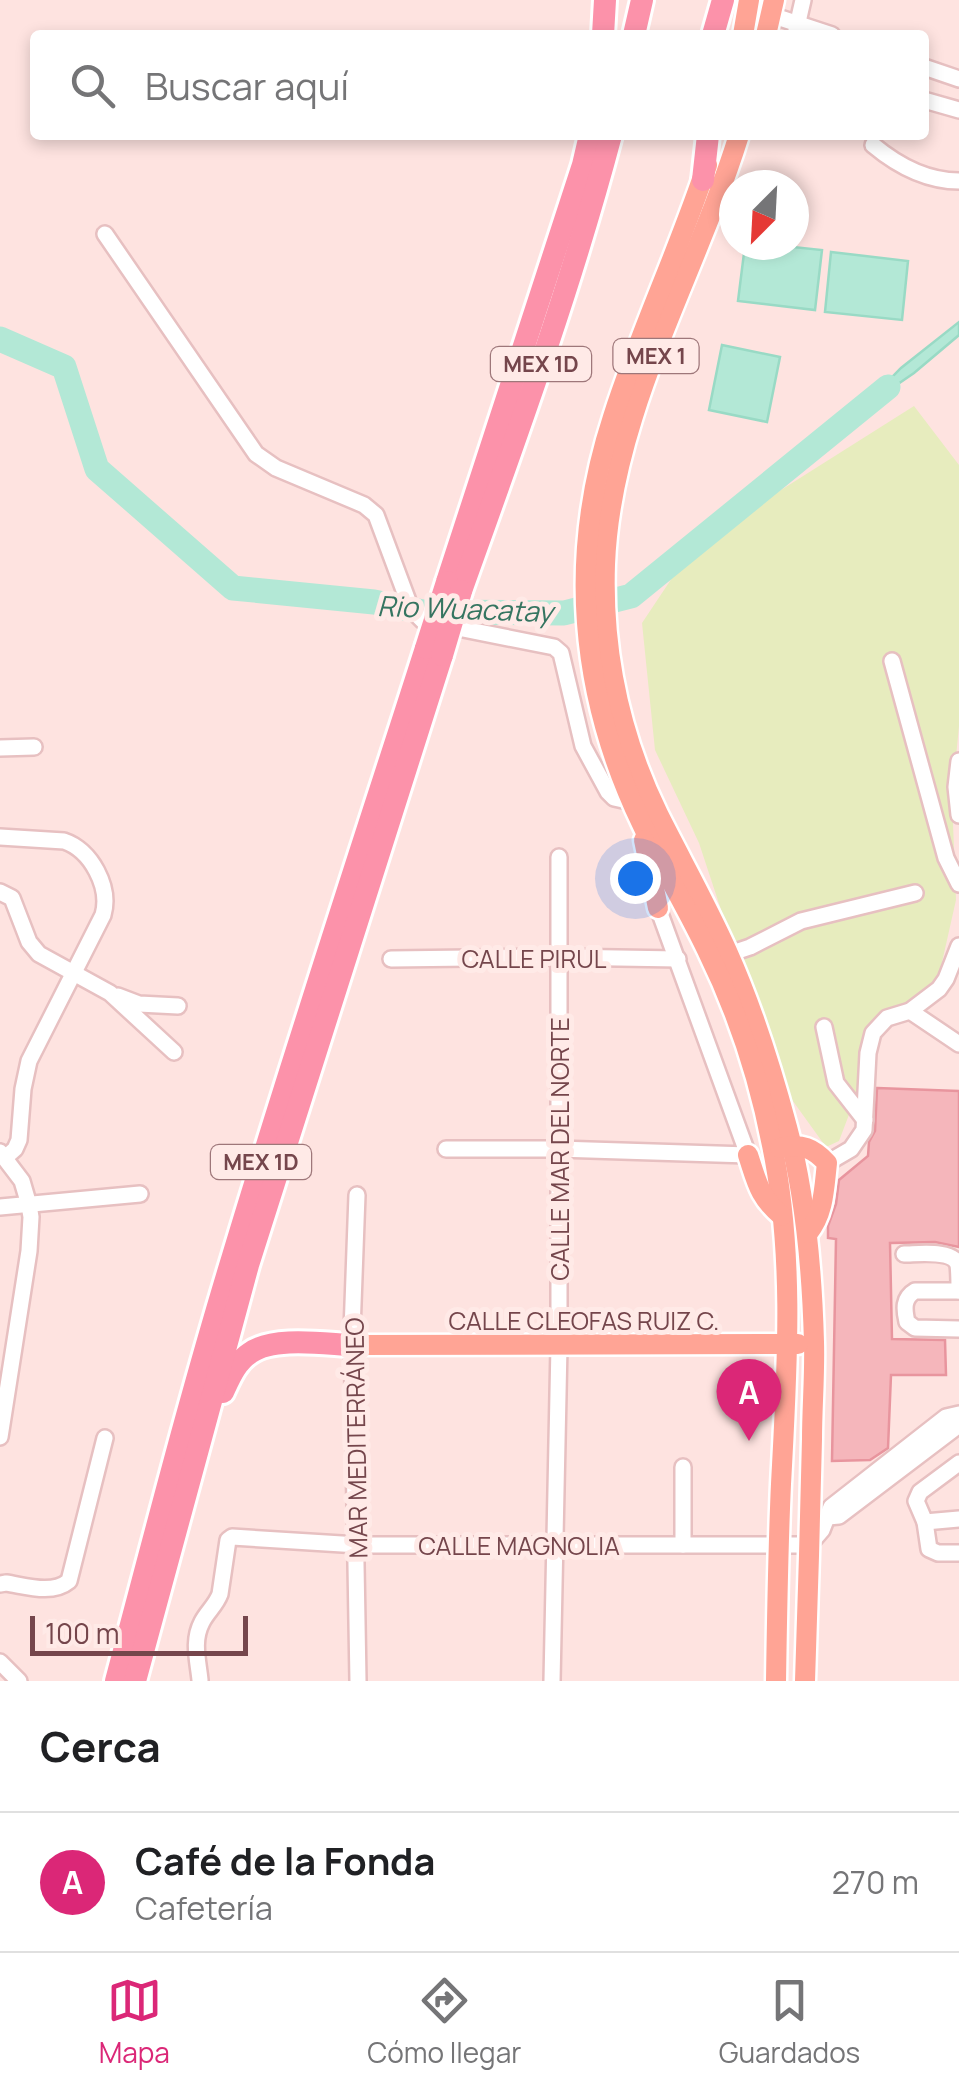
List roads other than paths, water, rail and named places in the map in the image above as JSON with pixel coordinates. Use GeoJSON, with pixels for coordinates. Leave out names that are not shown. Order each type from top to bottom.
{"type":"FeatureCollection","features":[{"type":"Feature","properties":{"kind":"highway"},"geometry":{"type":"LineString","coordinates":[[603,30],[605,0]]}},
{"type":"Feature","properties":{"kind":"highway"},"geometry":{"type":"LineString","coordinates":[[636,30],[646,0]]}},
{"type":"Feature","properties":{"kind":"highway"},"geometry":{"type":"LineString","coordinates":[[646,0],[649,30]]}},
{"type":"Feature","properties":{"kind":"highway"},"geometry":{"type":"LineString","coordinates":[[715,30],[724,0]]}},
{"type":"Feature","properties":{"kind":"highway"},"geometry":{"type":"LineString","coordinates":[[724,0],[724,30]]}},
{"type":"Feature","properties":{"kind":"highway","name":"MEX 1D"},"geometry":{"type":"LineString","coordinates":[[136,1681],[271,1192],[589,140]]}},
{"type":"Feature","properties":{"kind":"highway","name":"MEX 1D"},"geometry":{"type":"LineString","coordinates":[[454,587],[536,380],[611,140]]}},
{"type":"Feature","properties":{"kind":"highway"},"geometry":{"type":"LineString","coordinates":[[702,180],[707,140]]}},
{"type":"Feature","properties":{"kind":"highway","name":"MEX 1D"},"geometry":{"type":"LineString","coordinates":[[116,1681],[237,1240],[294,1056],[434,651]]}},
{"type":"Feature","properties":{"kind":"highway"},"geometry":{"type":"LineString","coordinates":[[196,1455],[230,1376],[250,1353],[275,1344],[354,1345]]}},
{"type":"Feature","properties":{"kind":"main road"},"geometry":{"type":"LineString","coordinates":[[743,30],[749,0]]}},
{"type":"Feature","properties":{"kind":"main road","name":"MEX 1"},"geometry":{"type":"LineString","coordinates":[[715,140],[612,418],[588,532],[608,648],[603,677],[612,751],[641,824],[718,974],[783,1147],[788,1344],[776,1681]]}},
{"type":"Feature","properties":{"kind":"main road","name":"MEX 1"},"geometry":{"type":"LineString","coordinates":[[595,584],[622,450],[634,411],[737,140]]}},
{"type":"Feature","properties":{"kind":"main road","name":"MEX 1"},"geometry":{"type":"LineString","coordinates":[[603,677],[648,791],[729,954],[755,1022],[783,1147],[808,1234],[814,1344],[806,1681]]}},
{"type":"Feature","properties":{"kind":"main road"},"geometry":{"type":"LineString","coordinates":[[641,824],[658,908]]}},
{"type":"Feature","properties":{"kind":"main road"},"geometry":{"type":"LineString","coordinates":[[783,1147],[812,1149],[827,1163],[822,1204],[808,1234]]}},
{"type":"Feature","properties":{"kind":"main road"},"geometry":{"type":"LineString","coordinates":[[748,1155],[760,1192],[782,1216]]}},
{"type":"Feature","properties":{"kind":"main road","name":"CALLE CLEOFAS RUIZ C."},"geometry":{"type":"LineString","coordinates":[[354,1345],[814,1344]]}},
{"type":"Feature","properties":{"kind":"street"},"geometry":{"type":"LineString","coordinates":[[770,17],[797,29],[802,0]]}},
{"type":"Feature","properties":{"kind":"street"},"geometry":{"type":"LineString","coordinates":[[929,69],[957,78],[953,109],[929,102]]}},
{"type":"Feature","properties":{"kind":"street"},"geometry":{"type":"LineString","coordinates":[[873,145],[903,167],[959,181]]}},
{"type":"Feature","properties":{"kind":"street"},"geometry":{"type":"LineString","coordinates":[[105,234],[256,454],[276,468],[364,505],[376,516],[417,616],[424,621],[554,647],[561,653],[583,746],[608,792],[614,798],[632,802]]}},
{"type":"Feature","properties":{"kind":"street"},"geometry":{"type":"LineString","coordinates":[[892,661],[946,858],[959,884]]}},
{"type":"Feature","properties":{"kind":"street"},"geometry":{"type":"LineString","coordinates":[[0,748],[34,748]]}},
{"type":"Feature","properties":{"kind":"street"},"geometry":{"type":"LineString","coordinates":[[959,762],[959,816]]}},
{"type":"Feature","properties":{"kind":"street"},"geometry":{"type":"LineString","coordinates":[[0,837],[73,844],[98,873],[106,896],[103,914],[29,1061],[22,1089],[19,1140],[15,1149],[3,1154],[22,1182],[30,1205],[30,1251],[0,1437]]}},
{"type":"Feature","properties":{"kind":"street","name":"CALLE MAR DEL NORTE"},"geometry":{"type":"LineString","coordinates":[[552,1681],[559,1346],[559,857]]}},
{"type":"Feature","properties":{"kind":"street"},"geometry":{"type":"LineString","coordinates":[[0,892],[12,898],[34,950],[46,960],[139,1004],[178,1006]]}},
{"type":"Feature","properties":{"kind":"street"},"geometry":{"type":"LineString","coordinates":[[729,954],[801,921],[915,893]]}},
{"type":"Feature","properties":{"kind":"street"},"geometry":{"type":"LineString","coordinates":[[446,1149],[748,1155],[658,908]]}},
{"type":"Feature","properties":{"kind":"street"},"geometry":{"type":"LineString","coordinates":[[827,1163],[851,1149],[864,1130],[870,1037],[887,1018],[910,1011],[944,984],[959,946]]}},
{"type":"Feature","properties":{"kind":"street","name":"CALLE PIRUL"},"geometry":{"type":"LineString","coordinates":[[391,958],[678,959]]}},
{"type":"Feature","properties":{"kind":"street"},"geometry":{"type":"LineString","coordinates":[[110,993],[174,1052]]}},
{"type":"Feature","properties":{"kind":"street"},"geometry":{"type":"LineString","coordinates":[[910,1011],[959,1044]]}},
{"type":"Feature","properties":{"kind":"street"},"geometry":{"type":"LineString","coordinates":[[824,1027],[836,1083],[866,1120]]}},
{"type":"Feature","properties":{"kind":"street"},"geometry":{"type":"LineString","coordinates":[[0,1206],[140,1194]]}},
{"type":"Feature","properties":{"kind":"street","name":"MAR MEDITERRÁNEO"},"geometry":{"type":"LineString","coordinates":[[357,1194],[354,1345],[358,1681]]}},
{"type":"Feature","properties":{"kind":"street"},"geometry":{"type":"LineString","coordinates":[[904,1254],[941,1254],[958,1264],[959,1291],[915,1291],[906,1299],[907,1322],[912,1327],[959,1329]]}},
{"type":"Feature","properties":{"kind":"street"},"geometry":{"type":"LineString","coordinates":[[809,1545],[822,1530],[831,1507],[946,1417],[959,1414]]}},
{"type":"Feature","properties":{"kind":"street"},"geometry":{"type":"LineString","coordinates":[[828,1517],[840,1516],[959,1425]]}},
{"type":"Feature","properties":{"kind":"street"},"geometry":{"type":"LineString","coordinates":[[0,1584],[52,1589],[69,1582],[105,1438]]}},
{"type":"Feature","properties":{"kind":"street"},"geometry":{"type":"LineString","coordinates":[[959,1463],[918,1495],[917,1505],[931,1551],[959,1552]]}},
{"type":"Feature","properties":{"kind":"street"},"geometry":{"type":"LineString","coordinates":[[683,1467],[683,1545]]}},
{"type":"Feature","properties":{"kind":"street"},"geometry":{"type":"LineString","coordinates":[[924,1522],[959,1519]]}},
{"type":"Feature","properties":{"kind":"street","name":"CALLE MAGNOLIA"},"geometry":{"type":"LineString","coordinates":[[200,1680],[197,1635],[220,1594],[230,1538],[358,1545],[809,1545]]}},
{"type":"Feature","properties":{"kind":"street"},"geometry":{"type":"LineString","coordinates":[[0,1662],[19,1681]]}},
{"type":"Feature","properties":{"kind":"waterway","name":"Rio Wuacatay"},"geometry":{"type":"LineString","coordinates":[[0,339],[64,367],[97,469],[233,588],[374,602],[423,612],[564,613],[631,596],[888,387]]}},
{"type":"Feature","properties":{"kind":"place","name":"Café de la Fonda"},"geometry":{"type":"Point","coordinates":[749,1441]}}]}
